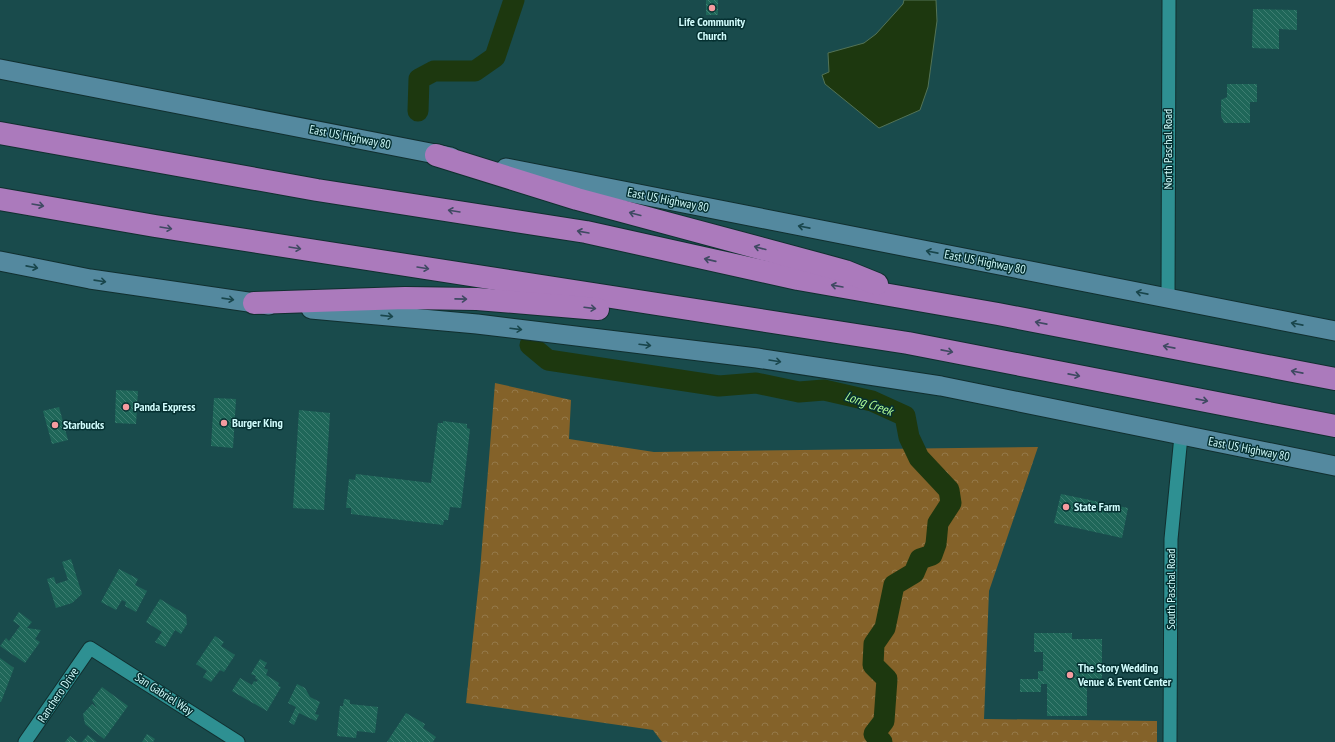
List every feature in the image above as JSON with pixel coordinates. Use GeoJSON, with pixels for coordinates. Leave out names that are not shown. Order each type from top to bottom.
{"type":"FeatureCollection","features":[{"type":"Feature","properties":{"kind":"highway"},"geometry":{"type":"LineString","coordinates":[[0,134],[317,190],[586,232],[798,280],[917,300],[1335,379]]}},
{"type":"Feature","properties":{"kind":"highway"},"geometry":{"type":"LineString","coordinates":[[436,155],[577,198],[845,271],[917,300]]}},
{"type":"Feature","properties":{"kind":"highway"},"geometry":{"type":"LineString","coordinates":[[0,199],[155,226],[908,343],[1335,426]]}},
{"type":"Feature","properties":{"kind":"highway"},"geometry":{"type":"LineString","coordinates":[[254,303],[405,298],[477,299],[560,305],[908,343]]}},
{"type":"Feature","properties":{"kind":"main road","name":"East US Highway 80"},"geometry":{"type":"LineString","coordinates":[[0,69],[1335,331]]}},
{"type":"Feature","properties":{"kind":"main road","name":"East US Highway 80"},"geometry":{"type":"LineString","coordinates":[[0,261],[90,279],[254,303],[477,324],[757,358],[941,386],[1335,466]]}},
{"type":"Feature","properties":{"kind":"street","name":"North Paschal Road"},"geometry":{"type":"LineString","coordinates":[[1168,298],[1169,0]]}},
{"type":"Feature","properties":{"kind":"street","name":"South Paschal Road"},"geometry":{"type":"LineString","coordinates":[[1170,742],[1171,539],[1182,436]]}},
{"type":"Feature","properties":{"kind":"street","name":"Ranchero Drive"},"geometry":{"type":"LineString","coordinates":[[25,742],[90,648]]}},
{"type":"Feature","properties":{"kind":"street","name":"San Gabriel Way"},"geometry":{"type":"LineString","coordinates":[[90,648],[238,742]]}},
{"type":"Feature","properties":{"kind":"green space"},"geometry":{"type":"Polygon","coordinates":[[[495,383],[571,400],[569,439],[654,452],[1038,447],[989,591],[984,719],[1157,721],[1157,742],[662,742],[653,730],[466,703],[480,571],[495,383]]]}},
{"type":"Feature","properties":{"kind":"shaded area"},"geometry":{"type":"Polygon","coordinates":[[[904,0],[936,0],[937,21],[928,87],[920,110],[879,128],[825,84],[822,75],[829,72],[828,53],[864,43],[876,34],[903,4],[904,0]]]}},
{"type":"Feature","properties":{"kind":"building","name":"Life Community Church"},"geometry":{"type":"Polygon","coordinates":[[[706,0],[718,0],[718,15],[706,15],[706,0]]]}},
{"type":"Feature","properties":{"kind":"building"},"geometry":{"type":"Polygon","coordinates":[[[1253,9],[1297,10],[1297,30],[1279,29],[1279,49],[1252,48],[1253,9]]]}},
{"type":"Feature","properties":{"kind":"building"},"geometry":{"type":"Polygon","coordinates":[[[1227,84],[1257,84],[1257,102],[1250,102],[1250,123],[1224,123],[1221,116],[1221,100],[1227,97],[1227,84]]]}},
{"type":"Feature","properties":{"kind":"building","name":"Panda Express"},"geometry":{"type":"Polygon","coordinates":[[[116,390],[138,391],[136,424],[115,423],[116,390]]]}},
{"type":"Feature","properties":{"kind":"building","name":"Burger King"},"geometry":{"type":"Polygon","coordinates":[[[214,398],[236,399],[233,448],[211,446],[214,398]]]}},
{"type":"Feature","properties":{"kind":"building","name":"Starbucks"},"geometry":{"type":"Polygon","coordinates":[[[59,407],[68,440],[52,444],[43,411],[59,407]]]}},
{"type":"Feature","properties":{"kind":"building"},"geometry":{"type":"Polygon","coordinates":[[[299,410],[330,413],[324,510],[293,508],[299,410]]]}},
{"type":"Feature","properties":{"kind":"building"},"geometry":{"type":"Polygon","coordinates":[[[443,421],[467,424],[467,428],[470,429],[461,508],[450,507],[448,520],[444,520],[443,525],[351,514],[351,508],[346,508],[349,479],[355,480],[356,474],[431,483],[438,423],[443,423],[443,421]]]}},
{"type":"Feature","properties":{"kind":"building"},"geometry":{"type":"Polygon","coordinates":[[[1061,494],[1128,508],[1122,538],[1054,523],[1061,494]]]}},
{"type":"Feature","properties":{"kind":"building"},"geometry":{"type":"Polygon","coordinates":[[[71,559],[82,594],[72,603],[56,608],[47,579],[54,577],[56,584],[68,580],[62,562],[71,559]]]}},
{"type":"Feature","properties":{"kind":"building"},"geometry":{"type":"Polygon","coordinates":[[[119,569],[138,579],[135,585],[147,591],[136,612],[125,606],[126,602],[122,600],[116,610],[101,602],[119,569]]]}},
{"type":"Feature","properties":{"kind":"building"},"geometry":{"type":"Polygon","coordinates":[[[160,599],[186,615],[187,624],[181,634],[175,630],[165,647],[155,642],[162,632],[146,622],[160,599]]]}},
{"type":"Feature","properties":{"kind":"building"},"geometry":{"type":"Polygon","coordinates":[[[19,612],[32,622],[27,628],[41,630],[35,639],[40,642],[25,663],[0,646],[6,638],[9,641],[20,626],[13,621],[19,612]]]}},
{"type":"Feature","properties":{"kind":"building","name":"The Story Wedding Venue & Event Center"},"geometry":{"type":"Polygon","coordinates":[[[1034,633],[1072,633],[1072,639],[1102,639],[1102,680],[1087,680],[1087,716],[1047,716],[1047,684],[1041,684],[1041,692],[1020,692],[1020,679],[1038,679],[1038,671],[1043,671],[1043,652],[1034,652],[1034,633]]]}},
{"type":"Feature","properties":{"kind":"building"},"geometry":{"type":"Polygon","coordinates":[[[215,636],[224,642],[221,646],[235,655],[224,672],[220,670],[211,682],[203,677],[207,671],[196,664],[215,636]]]}},
{"type":"Feature","properties":{"kind":"building"},"geometry":{"type":"Polygon","coordinates":[[[0,658],[14,668],[1,702],[0,702],[0,658]]]}},
{"type":"Feature","properties":{"kind":"building"},"geometry":{"type":"Polygon","coordinates":[[[260,659],[267,663],[264,668],[268,670],[266,675],[279,683],[278,686],[281,687],[267,711],[232,691],[240,678],[252,685],[254,681],[256,682],[258,680],[255,678],[256,676],[251,674],[260,659]]]}},
{"type":"Feature","properties":{"kind":"building"},"geometry":{"type":"Polygon","coordinates":[[[297,684],[305,688],[310,697],[320,702],[315,714],[319,715],[316,721],[299,713],[294,725],[289,722],[296,707],[288,703],[297,684]]]}},
{"type":"Feature","properties":{"kind":"building"},"geometry":{"type":"Polygon","coordinates":[[[102,687],[128,706],[104,739],[85,724],[83,714],[92,704],[97,708],[92,700],[102,687]]]}},
{"type":"Feature","properties":{"kind":"building"},"geometry":{"type":"Polygon","coordinates":[[[344,699],[350,700],[350,704],[378,707],[375,733],[357,731],[356,738],[337,736],[340,706],[343,706],[344,699]]]}},
{"type":"Feature","properties":{"kind":"building"},"geometry":{"type":"Polygon","coordinates":[[[406,713],[425,724],[423,728],[436,737],[433,742],[387,742],[406,713]]]}},
{"type":"Feature","properties":{"kind":"building"},"geometry":{"type":"Polygon","coordinates":[[[147,734],[155,739],[153,742],[142,742],[147,734]]]}},
{"type":"Feature","properties":{"kind":"building"},"geometry":{"type":"Polygon","coordinates":[[[88,735],[97,742],[82,742],[88,735]]]}},
{"type":"Feature","properties":{"kind":"building"},"geometry":{"type":"Polygon","coordinates":[[[70,736],[78,742],[65,742],[70,736]]]}},
{"type":"Feature","properties":{"kind":"waterway","name":"Long Creek"},"geometry":{"type":"LineString","coordinates":[[418,111],[419,79],[434,71],[475,71],[495,57],[514,0]]}},
{"type":"Feature","properties":{"kind":"waterway","name":"Long Creek"},"geometry":{"type":"LineString","coordinates":[[530,345],[548,360],[719,386],[756,383],[799,392],[824,390],[872,401],[905,416],[909,437],[919,458],[949,490],[951,503],[938,523],[936,544],[932,555],[920,559],[914,573],[894,585],[885,628],[874,644],[873,665],[887,679],[884,721],[874,734],[882,742]]}},
{"type":"Feature","properties":{"kind":"place","name":"Life Community Church"},"geometry":{"type":"Point","coordinates":[712,8]}},
{"type":"Feature","properties":{"kind":"place","name":"Panda Express"},"geometry":{"type":"Point","coordinates":[126,407]}},
{"type":"Feature","properties":{"kind":"place","name":"Burger King"},"geometry":{"type":"Point","coordinates":[224,423]}},
{"type":"Feature","properties":{"kind":"place","name":"Starbucks"},"geometry":{"type":"Point","coordinates":[55,425]}},
{"type":"Feature","properties":{"kind":"place","name":"State Farm"},"geometry":{"type":"Point","coordinates":[1066,507]}},
{"type":"Feature","properties":{"kind":"place","name":"The Story Wedding Venue & Event Center"},"geometry":{"type":"Point","coordinates":[1070,675]}}]}
